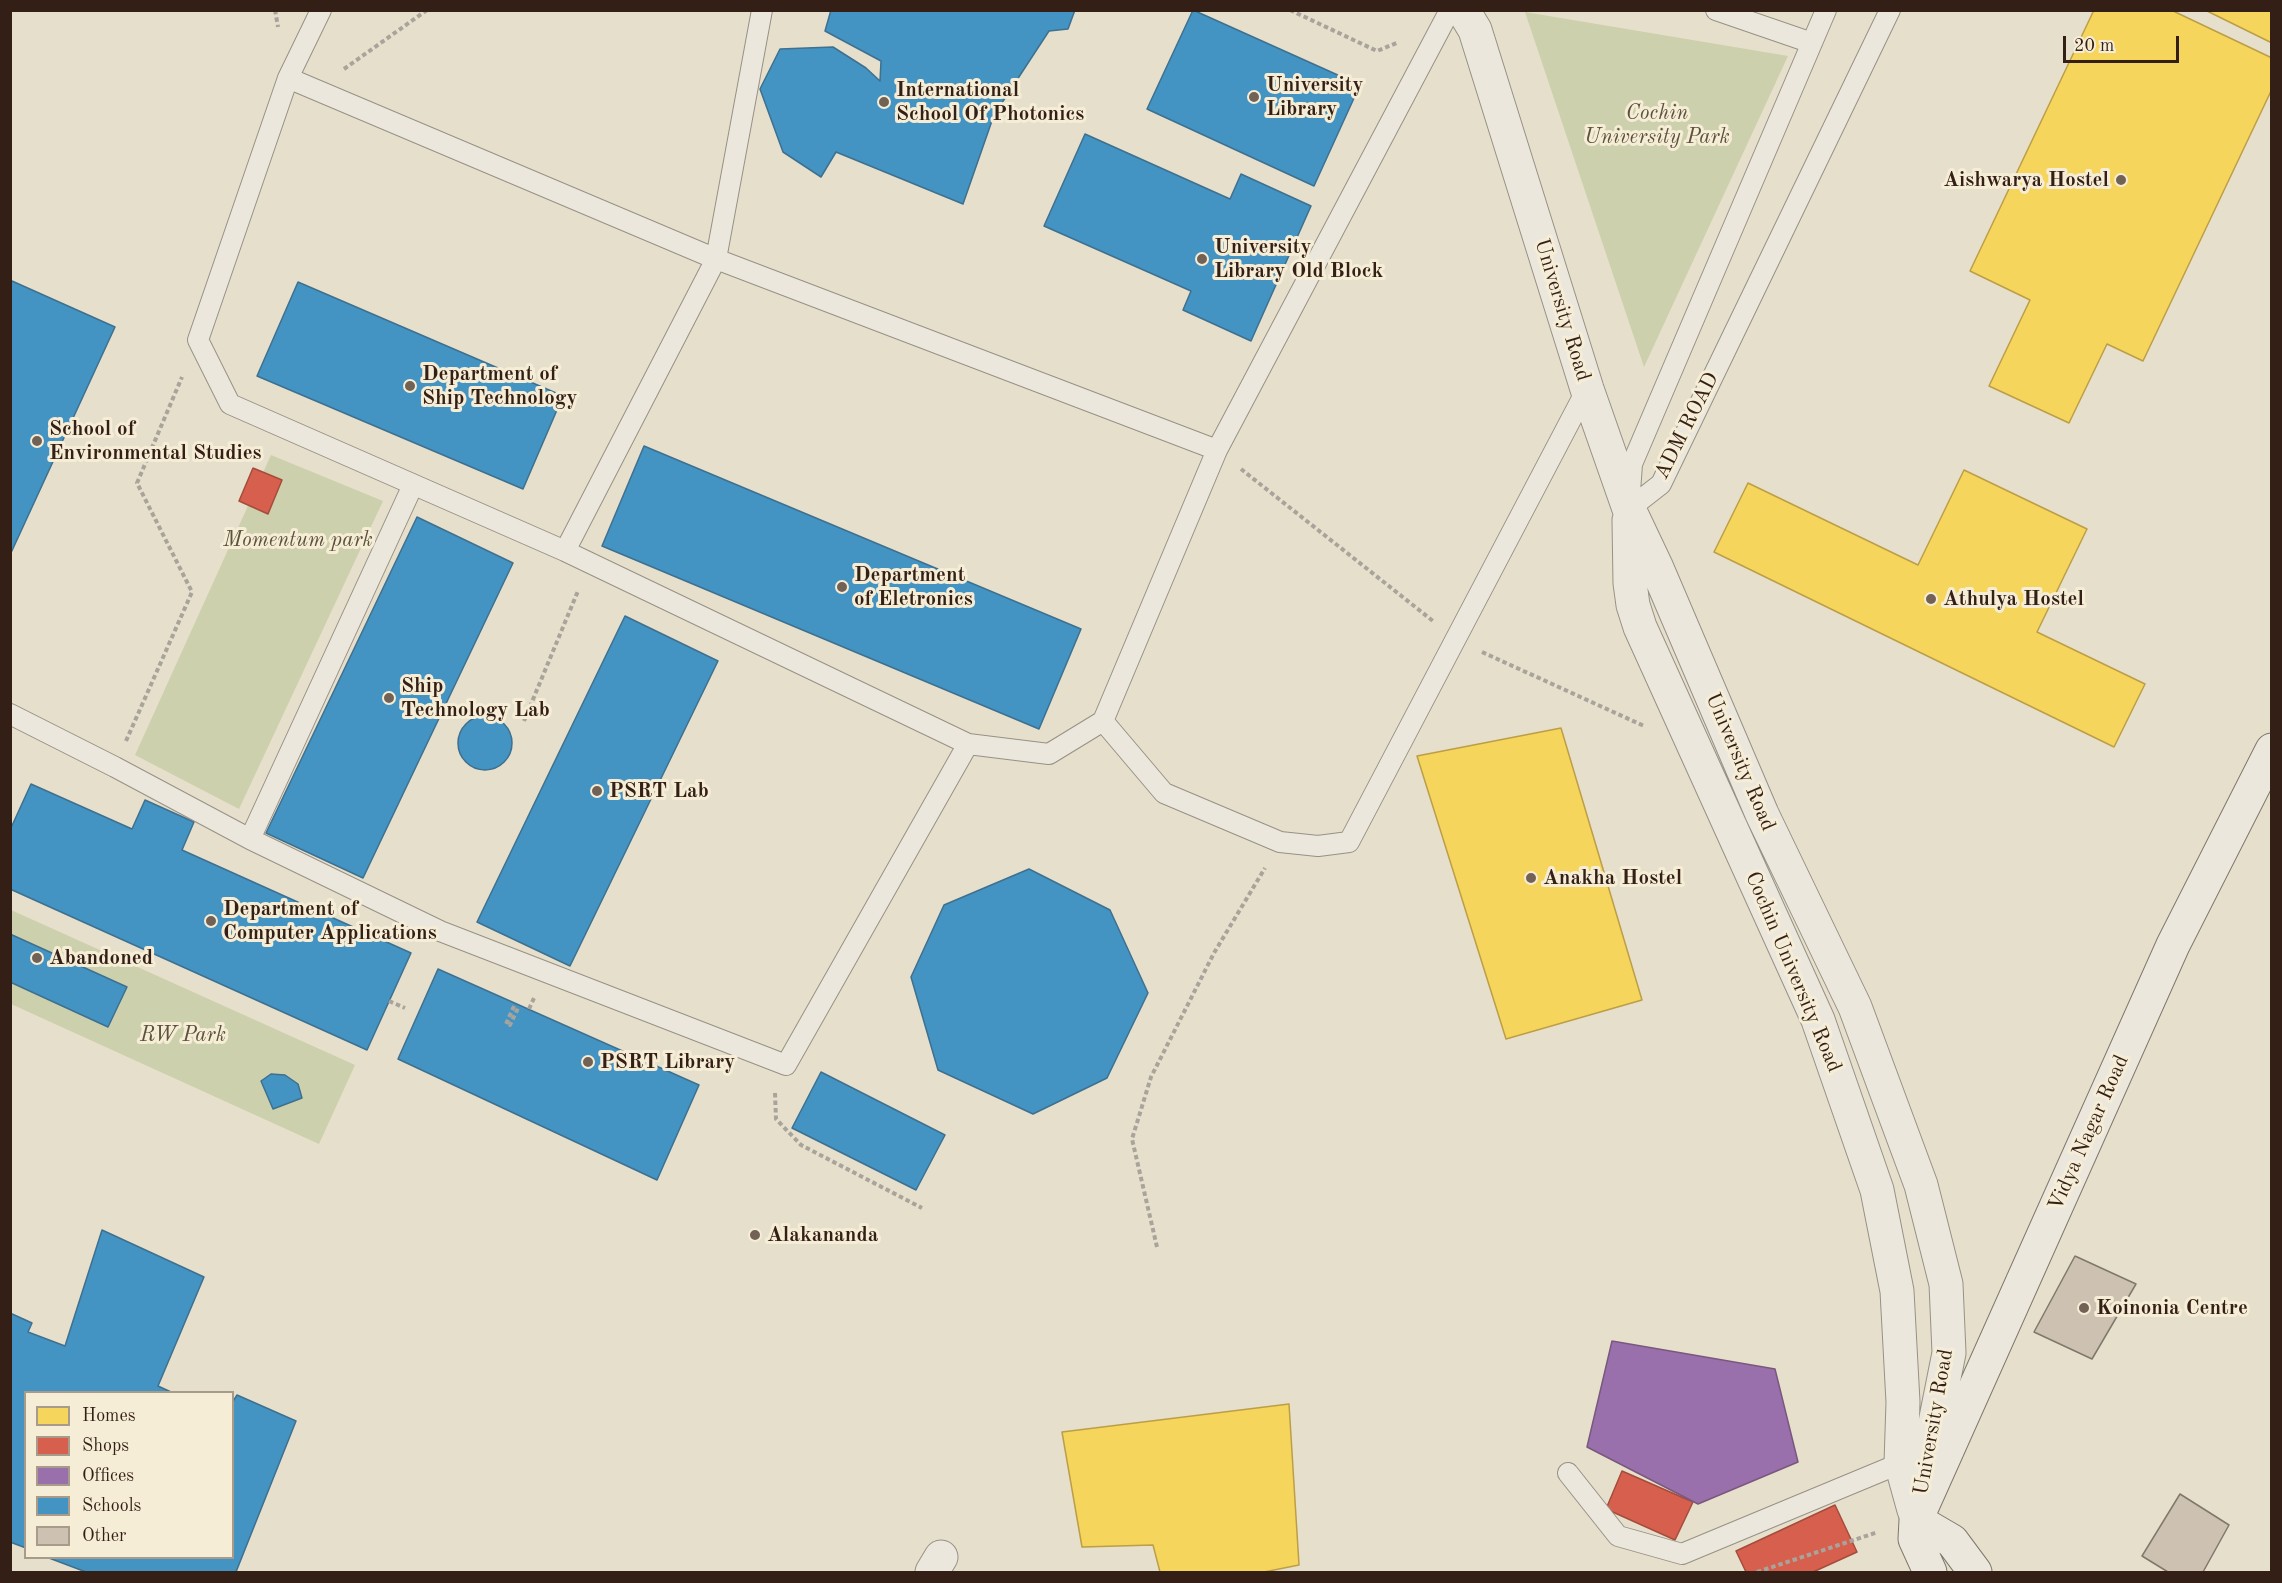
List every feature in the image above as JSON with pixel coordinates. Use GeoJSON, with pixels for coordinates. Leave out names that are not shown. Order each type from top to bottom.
{"type":"FeatureCollection","features":[{"type":"Feature","properties":{"kind":"street","name":"University Road"},"geometry":{"type":"LineString","coordinates":[[1452,15],[1475,30],[1587,389],[1629,510],[1656,567],[1762,814],[1855,1007],[1921,1185],[1946,1284],[1949,1353],[1916,1520]]}},
{"type":"Feature","properties":{"kind":"street","name":"Cochin University Road"},"geometry":{"type":"LineString","coordinates":[[1629,510],[1630,583],[1640,627],[1818,1020],[1877,1190],[1897,1291],[1903,1402],[1901,1463],[1916,1520]]}},
{"type":"Feature","properties":{"kind":"street","name":"Vidya Nagar Road"},"geometry":{"type":"LineString","coordinates":[[1916,1520],[2173,945],[2271,750]]}},
{"type":"Feature","properties":{"kind":"street"},"geometry":{"type":"LineString","coordinates":[[1930,1572],[1915,1539],[1916,1520],[1952,1541],[1976,1572]]}},
{"type":"Feature","properties":{"kind":"lane"},"geometry":{"type":"LineString","coordinates":[[321,10],[288,78],[198,340],[230,404],[590,562],[968,744],[1049,754],[1103,720],[1217,450],[1452,15]]}},
{"type":"Feature","properties":{"kind":"lane"},"geometry":{"type":"LineString","coordinates":[[565,551],[716,259],[762,10]]}},
{"type":"Feature","properties":{"kind":"lane"},"geometry":{"type":"LineString","coordinates":[[1716,10],[1812,44]]}},
{"type":"Feature","properties":{"kind":"lane","name":"ADM ROAD"},"geometry":{"type":"LineString","coordinates":[[1629,510],[1632,464],[1826,10]]}},
{"type":"Feature","properties":{"kind":"lane","name":"ADM ROAD"},"geometry":{"type":"LineString","coordinates":[[1629,510],[1660,484],[1890,10]]}},
{"type":"Feature","properties":{"kind":"lane"},"geometry":{"type":"LineString","coordinates":[[288,78],[716,259],[1217,450]]}},
{"type":"Feature","properties":{"kind":"lane"},"geometry":{"type":"LineString","coordinates":[[1103,720],[1164,793],[1280,842],[1318,846],[1349,842],[1587,389]]}},
{"type":"Feature","properties":{"kind":"lane"},"geometry":{"type":"LineString","coordinates":[[250,839],[412,485]]}},
{"type":"Feature","properties":{"kind":"lane"},"geometry":{"type":"LineString","coordinates":[[10,714],[250,839],[452,936],[786,1065],[968,744]]}},
{"type":"Feature","properties":{"kind":"lane"},"geometry":{"type":"LineString","coordinates":[[1568,1473],[1618,1536],[1683,1554],[1901,1463]]}},
{"type":"Feature","properties":{"kind":"path"},"geometry":{"type":"LineString","coordinates":[[315,89],[427,10]]}},
{"type":"Feature","properties":{"kind":"path"},"geometry":{"type":"LineString","coordinates":[[1290,10],[1377,51],[1452,15]]}},
{"type":"Feature","properties":{"kind":"path"},"geometry":{"type":"LineString","coordinates":[[115,767],[192,592],[137,483],[198,340]]}},
{"type":"Feature","properties":{"kind":"path"},"geometry":{"type":"LineString","coordinates":[[524,721],[590,562]]}},
{"type":"Feature","properties":{"kind":"path"},"geometry":{"type":"LineString","coordinates":[[1157,1247],[1132,1138],[1151,1077],[1214,953],[1280,842]]}},
{"type":"Feature","properties":{"kind":"path"},"geometry":{"type":"LineString","coordinates":[[389,1001],[405,1008]]}},
{"type":"Feature","properties":{"kind":"path"},"geometry":{"type":"LineString","coordinates":[[786,1065],[775,1089],[776,1119],[801,1145],[922,1208]]}},
{"type":"Feature","properties":{"kind":"path"},"geometry":{"type":"LineString","coordinates":[[1756,1572],[1916,1520]]}},
{"type":"Feature","properties":{"kind":"green space","name":"Cochin University Park"},"geometry":{"type":"Polygon","coordinates":[[[1525,12],[1788,56],[1644,367],[1525,12]]]}},
{"type":"Feature","properties":{"kind":"green space","name":"Momentum park"},"geometry":{"type":"Polygon","coordinates":[[[271,455],[383,501],[239,809],[135,755],[271,455]]]}},
{"type":"Feature","properties":{"kind":"green space","name":"RW Park"},"geometry":{"type":"Polygon","coordinates":[[[11,910],[355,1065],[319,1144],[11,1004],[11,910]]]}},
{"type":"Feature","properties":{"kind":"building: Homes","name":"Aishwarya Hostel"},"geometry":{"type":"Polygon","coordinates":[[[2094,10],[2171,10],[2272,58],[2272,89],[2143,361],[2107,344],[2069,423],[1989,386],[2030,300],[1970,271],[2094,10]]]}},
{"type":"Feature","properties":{"kind":"building: Homes"},"geometry":{"type":"Polygon","coordinates":[[[2205,10],[2272,10],[2272,43],[2205,10]]]}},
{"type":"Feature","properties":{"kind":"building: Homes","name":"Athulya Hostel"},"geometry":{"type":"Polygon","coordinates":[[[1964,470],[2087,529],[2037,632],[2145,684],[2114,747],[1714,552],[1748,483],[1918,565],[1964,470]]]}},
{"type":"Feature","properties":{"kind":"building: Homes","name":"Anakha Hostel"},"geometry":{"type":"Polygon","coordinates":[[[1561,728],[1642,1000],[1506,1039],[1417,756],[1561,728]]]}},
{"type":"Feature","properties":{"kind":"building: Homes"},"geometry":{"type":"Polygon","coordinates":[[[1289,1404],[1299,1565],[1264,1572],[1160,1572],[1153,1545],[1082,1547],[1062,1432],[1289,1404]]]}},
{"type":"Feature","properties":{"kind":"building: Shops"},"geometry":{"type":"Polygon","coordinates":[[[253,468],[282,480],[268,514],[239,501],[253,468]]]}},
{"type":"Feature","properties":{"kind":"building: Shops"},"geometry":{"type":"Polygon","coordinates":[[[1622,1471],[1693,1502],[1675,1540],[1606,1509],[1622,1471]]]}},
{"type":"Feature","properties":{"kind":"building: Shops"},"geometry":{"type":"Polygon","coordinates":[[[1835,1505],[1857,1552],[1813,1572],[1746,1572],[1736,1551],[1835,1505]]]}},
{"type":"Feature","properties":{"kind":"building: Offices"},"geometry":{"type":"Polygon","coordinates":[[[1612,1341],[1775,1369],[1798,1462],[1698,1504],[1587,1447],[1612,1341]]]}},
{"type":"Feature","properties":{"kind":"building: Schools","name":"International School Of Photonics"},"geometry":{"type":"Polygon","coordinates":[[[831,10],[1075,10],[1068,29],[1049,31],[994,115],[963,204],[836,152],[821,177],[783,152],[760,89],[780,49],[833,47],[866,68],[880,81],[881,61],[825,31],[831,10]]]}},
{"type":"Feature","properties":{"kind":"building: Schools","name":"University Library"},"geometry":{"type":"Polygon","coordinates":[[[1193,10],[1360,85],[1314,186],[1147,109],[1193,10]]]}},
{"type":"Feature","properties":{"kind":"building: Schools","name":"University Library Old Block"},"geometry":{"type":"Polygon","coordinates":[[[1085,134],[1230,199],[1241,174],[1311,206],[1251,341],[1183,310],[1191,291],[1044,226],[1085,134]]]}},
{"type":"Feature","properties":{"kind":"building: Schools","name":"School of Environmental Studies"},"geometry":{"type":"Polygon","coordinates":[[[12,281],[115,327],[10,555],[10,285],[12,281]]]}},
{"type":"Feature","properties":{"kind":"building: Schools","name":"Department of Ship Technology"},"geometry":{"type":"Polygon","coordinates":[[[298,282],[563,396],[523,489],[257,376],[298,282]]]}},
{"type":"Feature","properties":{"kind":"building: Schools","name":"Department of Eletronics"},"geometry":{"type":"Polygon","coordinates":[[[644,446],[1081,629],[1039,729],[602,546],[644,446]]]}},
{"type":"Feature","properties":{"kind":"building: Schools","name":"Ship Technology Lab"},"geometry":{"type":"Polygon","coordinates":[[[417,517],[513,563],[363,878],[266,833],[417,517]]]}},
{"type":"Feature","properties":{"kind":"building: Schools","name":"PSRT Lab"},"geometry":{"type":"Polygon","coordinates":[[[625,616],[718,661],[570,966],[477,922],[625,616]]]}},
{"type":"Feature","properties":{"kind":"building: Schools"},"geometry":{"type":"Polygon","coordinates":[[[480,716],[490,716],[500,720],[508,728],[512,743],[508,758],[500,766],[490,770],[480,770],[470,766],[462,758],[458,748],[458,738],[462,728],[470,720],[480,716]]]}},
{"type":"Feature","properties":{"kind":"building: Schools","name":"Department of Computer Applications"},"geometry":{"type":"Polygon","coordinates":[[[31,784],[132,829],[145,800],[194,822],[182,850],[411,953],[367,1050],[10,889],[10,830],[31,784]]]}},
{"type":"Feature","properties":{"kind":"building: Schools"},"geometry":{"type":"Polygon","coordinates":[[[1029,869],[1110,910],[1148,993],[1107,1078],[1033,1114],[938,1070],[911,977],[944,905],[1029,869]]]}},
{"type":"Feature","properties":{"kind":"building: Schools","name":"Abandoned"},"geometry":{"type":"Polygon","coordinates":[[[10,934],[127,987],[108,1027],[10,982],[10,934]]]}},
{"type":"Feature","properties":{"kind":"building: Schools"},"geometry":{"type":"Polygon","coordinates":[[[438,969],[699,1085],[657,1180],[398,1059],[438,969]]]}},
{"type":"Feature","properties":{"kind":"building: Schools"},"geometry":{"type":"Polygon","coordinates":[[[821,1072],[945,1135],[916,1190],[792,1128],[821,1072]]]}},
{"type":"Feature","properties":{"kind":"building: Schools"},"geometry":{"type":"Polygon","coordinates":[[[271,1074],[285,1075],[298,1084],[302,1098],[273,1109],[261,1081],[271,1074]]]}},
{"type":"Feature","properties":{"kind":"building: Schools"},"geometry":{"type":"Polygon","coordinates":[[[102,1230],[204,1277],[158,1386],[169,1391],[24,1391],[24,1547],[10,1542],[10,1313],[32,1323],[28,1332],[65,1346],[102,1230]]]}},
{"type":"Feature","properties":{"kind":"building: Schools"},"geometry":{"type":"Polygon","coordinates":[[[237,1395],[296,1421],[236,1572],[86,1572],[52,1559],[234,1559],[234,1400],[237,1395]]]}},
{"type":"Feature","properties":{"kind":"building: Other","name":"Koinonia Centre"},"geometry":{"type":"Polygon","coordinates":[[[2075,1256],[2136,1284],[2092,1359],[2034,1332],[2075,1256]]]}},
{"type":"Feature","properties":{"kind":"building: Other"},"geometry":{"type":"Polygon","coordinates":[[[2180,1494],[2229,1525],[2203,1572],[2168,1572],[2142,1556],[2180,1494]]]}},
{"type":"Feature","properties":{"kind":"place","name":"University Library"},"geometry":{"type":"Point","coordinates":[1254,97]}},
{"type":"Feature","properties":{"kind":"place","name":"International School Of Photonics"},"geometry":{"type":"Point","coordinates":[884,102]}},
{"type":"Feature","properties":{"kind":"place","name":"Aishwarya Hostel"},"geometry":{"type":"Point","coordinates":[2121,180]}},
{"type":"Feature","properties":{"kind":"place","name":"University Library Old Block"},"geometry":{"type":"Point","coordinates":[1202,259]}},
{"type":"Feature","properties":{"kind":"place","name":"Department of Ship Technology"},"geometry":{"type":"Point","coordinates":[410,386]}},
{"type":"Feature","properties":{"kind":"place","name":"School of Environmental Studies"},"geometry":{"type":"Point","coordinates":[37,441]}},
{"type":"Feature","properties":{"kind":"place","name":"Department of Eletronics"},"geometry":{"type":"Point","coordinates":[842,587]}},
{"type":"Feature","properties":{"kind":"place","name":"Athulya Hostel"},"geometry":{"type":"Point","coordinates":[1931,599]}},
{"type":"Feature","properties":{"kind":"place","name":"Ship Technology Lab"},"geometry":{"type":"Point","coordinates":[389,698]}},
{"type":"Feature","properties":{"kind":"place","name":"PSRT Lab"},"geometry":{"type":"Point","coordinates":[597,791]}},
{"type":"Feature","properties":{"kind":"place","name":"Anakha Hostel"},"geometry":{"type":"Point","coordinates":[1531,878]}},
{"type":"Feature","properties":{"kind":"place","name":"Department of Computer Applications"},"geometry":{"type":"Point","coordinates":[211,921]}},
{"type":"Feature","properties":{"kind":"place","name":"Abandoned"},"geometry":{"type":"Point","coordinates":[37,958]}},
{"type":"Feature","properties":{"kind":"place","name":"PSRT Library"},"geometry":{"type":"Point","coordinates":[588,1062]}},
{"type":"Feature","properties":{"kind":"place","name":"Alakananda"},"geometry":{"type":"Point","coordinates":[755,1235]}},
{"type":"Feature","properties":{"kind":"place","name":"Koinonia Centre"},"geometry":{"type":"Point","coordinates":[2084,1308]}}]}
